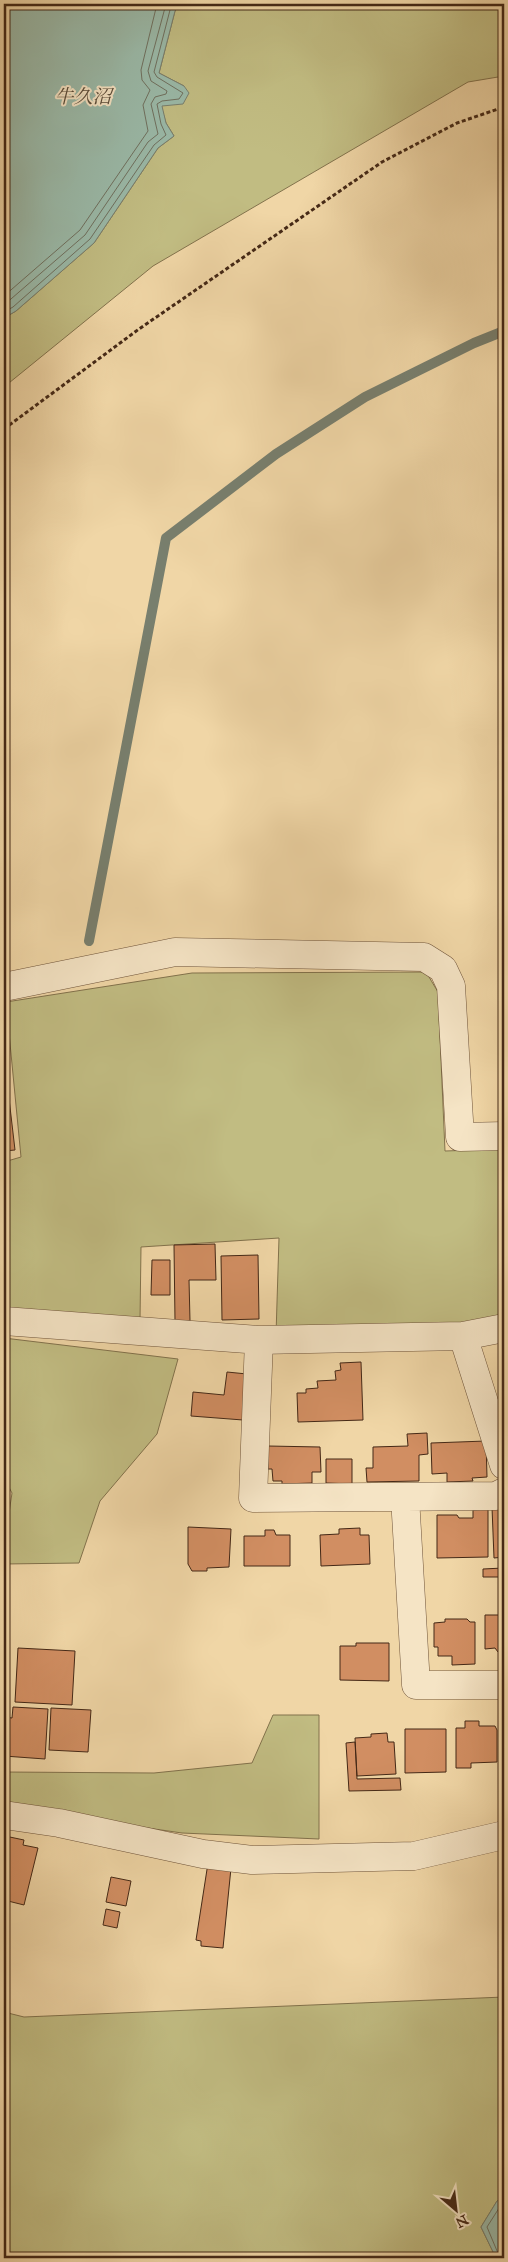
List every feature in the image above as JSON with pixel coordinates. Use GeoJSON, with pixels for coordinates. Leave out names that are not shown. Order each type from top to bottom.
{"type":"FeatureCollection","features":[{"type":"Feature","properties":{"kind":"street"},"geometry":{"type":"LineString","coordinates":[[4,987],[176,952],[424,957],[442,969],[451,986],[460,1136],[504,1136]]}},
{"type":"Feature","properties":{"kind":"street"},"geometry":{"type":"LineString","coordinates":[[4,1322],[259,1340],[463,1336],[504,1328]]}},
{"type":"Feature","properties":{"kind":"street"},"geometry":{"type":"LineString","coordinates":[[463,1336],[504,1465]]}},
{"type":"Feature","properties":{"kind":"street"},"geometry":{"type":"LineString","coordinates":[[259,1340],[253,1498],[496,1496],[504,1492]]}},
{"type":"Feature","properties":{"kind":"street"},"geometry":{"type":"LineString","coordinates":[[405,1497],[416,1685],[504,1685]]}},
{"type":"Feature","properties":{"kind":"street"},"geometry":{"type":"LineString","coordinates":[[4,1815],[59,1823],[203,1854],[252,1860],[414,1856],[504,1835]]}},
{"type":"Feature","properties":{"kind":"path"},"geometry":{"type":"LineString","coordinates":[[4,429],[139,329],[382,162],[457,124],[504,107]]}},
{"type":"Feature","properties":{"kind":"shaded area"},"geometry":{"type":"Polygon","coordinates":[[[180,4],[504,4],[504,76],[468,82],[153,266],[4,387],[4,318],[16,311],[94,243],[158,148],[174,136],[166,123],[161,106],[184,86],[159,73],[175,11],[180,4]]]}},
{"type":"Feature","properties":{"kind":"shaded area"},"geometry":{"type":"Polygon","coordinates":[[[426,972],[438,992],[445,1151],[504,1149],[504,1319],[474,1324],[276,1335],[279,1238],[141,1247],[140,1320],[4,1311],[4,1162],[21,1157],[6,1002],[192,973],[426,972]]]}},
{"type":"Feature","properties":{"kind":"shaded area"},"geometry":{"type":"Polygon","coordinates":[[[4,1338],[178,1359],[157,1434],[100,1501],[79,1563],[4,1564],[4,1546],[12,1493],[4,1478],[4,1338]]]}},
{"type":"Feature","properties":{"kind":"shaded area"},"geometry":{"type":"Polygon","coordinates":[[[273,1715],[319,1715],[319,1839],[182,1833],[4,1807],[4,1772],[154,1773],[252,1763],[273,1715]]]}},
{"type":"Feature","properties":{"kind":"shaded area"},"geometry":{"type":"Polygon","coordinates":[[[504,1997],[504,2197],[497,2201],[481,2227],[496,2258],[4,2258],[4,2012],[24,2017],[504,1997]]]}},
{"type":"Feature","properties":{"kind":"water","name":"牛久沼"},"geometry":{"type":"Polygon","coordinates":[[[4,4],[180,4],[175,11],[159,73],[184,86],[189,93],[183,104],[162,106],[166,123],[174,136],[158,148],[94,243],[16,311],[4,318],[4,4]]]}},
{"type":"Feature","properties":{"kind":"water"},"geometry":{"type":"Polygon","coordinates":[[[504,2197],[504,2258],[496,2258],[481,2227],[497,2201],[504,2197]]]}},
{"type":"Feature","properties":{"kind":"building"},"geometry":{"type":"Polygon","coordinates":[[[8,1090],[15,1150],[4,1151],[4,1091],[8,1090]]]}},
{"type":"Feature","properties":{"kind":"building"},"geometry":{"type":"Polygon","coordinates":[[[215,1244],[216,1280],[189,1280],[190,1321],[175,1321],[174,1245],[215,1244]]]}},
{"type":"Feature","properties":{"kind":"building"},"geometry":{"type":"Polygon","coordinates":[[[258,1255],[259,1319],[222,1320],[221,1256],[258,1255]]]}},
{"type":"Feature","properties":{"kind":"building"},"geometry":{"type":"Polygon","coordinates":[[[152,1260],[170,1260],[170,1295],[151,1295],[152,1260]]]}},
{"type":"Feature","properties":{"kind":"building"},"geometry":{"type":"Polygon","coordinates":[[[361,1362],[363,1420],[298,1422],[297,1393],[306,1393],[306,1389],[318,1388],[317,1381],[336,1380],[335,1371],[341,1370],[340,1363],[361,1362]]]}},
{"type":"Feature","properties":{"kind":"building"},"geometry":{"type":"Polygon","coordinates":[[[227,1372],[247,1374],[243,1420],[191,1416],[193,1392],[224,1395],[227,1372]]]}},
{"type":"Feature","properties":{"kind":"building"},"geometry":{"type":"Polygon","coordinates":[[[427,1433],[428,1454],[419,1455],[419,1481],[367,1482],[366,1468],[373,1468],[373,1447],[408,1446],[407,1434],[427,1433]]]}},
{"type":"Feature","properties":{"kind":"building"},"geometry":{"type":"Polygon","coordinates":[[[486,1441],[487,1477],[472,1478],[473,1481],[447,1482],[447,1473],[432,1474],[431,1443],[486,1441]]]}},
{"type":"Feature","properties":{"kind":"building"},"geometry":{"type":"Polygon","coordinates":[[[268,1446],[320,1447],[321,1472],[312,1472],[312,1483],[282,1484],[282,1481],[273,1481],[272,1469],[268,1469],[268,1446]]]}},
{"type":"Feature","properties":{"kind":"building"},"geometry":{"type":"Polygon","coordinates":[[[326,1459],[352,1459],[352,1484],[326,1483],[326,1459]]]}},
{"type":"Feature","properties":{"kind":"building"},"geometry":{"type":"Polygon","coordinates":[[[492,1507],[504,1507],[504,1557],[494,1558],[492,1507]]]}},
{"type":"Feature","properties":{"kind":"building"},"geometry":{"type":"Polygon","coordinates":[[[488,1509],[488,1557],[437,1558],[437,1515],[457,1515],[459,1518],[473,1518],[473,1510],[488,1509]]]}},
{"type":"Feature","properties":{"kind":"building"},"geometry":{"type":"Polygon","coordinates":[[[188,1527],[231,1529],[229,1567],[207,1568],[207,1571],[192,1571],[188,1564],[188,1527]]]}},
{"type":"Feature","properties":{"kind":"building"},"geometry":{"type":"Polygon","coordinates":[[[360,1528],[360,1535],[369,1535],[370,1564],[321,1566],[320,1535],[339,1534],[339,1529],[360,1528]]]}},
{"type":"Feature","properties":{"kind":"building"},"geometry":{"type":"Polygon","coordinates":[[[265,1530],[274,1530],[276,1535],[290,1535],[290,1566],[244,1566],[244,1536],[265,1536],[265,1530]]]}},
{"type":"Feature","properties":{"kind":"building"},"geometry":{"type":"Polygon","coordinates":[[[503,1568],[503,1577],[483,1577],[483,1569],[503,1568]]]}},
{"type":"Feature","properties":{"kind":"building"},"geometry":{"type":"Polygon","coordinates":[[[485,1615],[504,1615],[504,1652],[498,1652],[495,1648],[485,1649],[485,1615]]]}},
{"type":"Feature","properties":{"kind":"building"},"geometry":{"type":"Polygon","coordinates":[[[445,1619],[467,1619],[470,1622],[475,1622],[475,1664],[452,1665],[452,1656],[438,1656],[438,1647],[434,1647],[434,1623],[445,1622],[445,1619]]]}},
{"type":"Feature","properties":{"kind":"building"},"geometry":{"type":"Polygon","coordinates":[[[356,1643],[389,1643],[389,1681],[340,1680],[340,1646],[356,1646],[356,1643]]]}},
{"type":"Feature","properties":{"kind":"building"},"geometry":{"type":"Polygon","coordinates":[[[18,1648],[75,1651],[72,1705],[15,1702],[18,1648]]]}},
{"type":"Feature","properties":{"kind":"building"},"geometry":{"type":"Polygon","coordinates":[[[13,1707],[48,1709],[45,1759],[4,1756],[4,1717],[12,1718],[13,1707]]]}},
{"type":"Feature","properties":{"kind":"building"},"geometry":{"type":"Polygon","coordinates":[[[51,1708],[91,1710],[88,1752],[49,1750],[51,1708]]]}},
{"type":"Feature","properties":{"kind":"building"},"geometry":{"type":"Polygon","coordinates":[[[465,1721],[479,1721],[479,1726],[495,1726],[497,1730],[497,1762],[471,1763],[471,1768],[456,1768],[456,1728],[465,1728],[465,1721]]]}},
{"type":"Feature","properties":{"kind":"building"},"geometry":{"type":"Polygon","coordinates":[[[405,1729],[446,1729],[446,1772],[405,1773],[405,1729]]]}},
{"type":"Feature","properties":{"kind":"building"},"geometry":{"type":"Polygon","coordinates":[[[387,1733],[388,1742],[394,1742],[396,1774],[357,1776],[355,1738],[387,1733]]]}},
{"type":"Feature","properties":{"kind":"building"},"geometry":{"type":"Polygon","coordinates":[[[355,1742],[357,1779],[400,1778],[401,1790],[349,1791],[346,1743],[355,1742]]]}},
{"type":"Feature","properties":{"kind":"building"},"geometry":{"type":"Polygon","coordinates":[[[5,1836],[24,1840],[23,1845],[38,1848],[24,1905],[4,1900],[5,1836]]]}},
{"type":"Feature","properties":{"kind":"building"},"geometry":{"type":"Polygon","coordinates":[[[208,1863],[231,1868],[223,1948],[201,1946],[201,1941],[196,1940],[208,1863]]]}},
{"type":"Feature","properties":{"kind":"building"},"geometry":{"type":"Polygon","coordinates":[[[111,1877],[131,1881],[126,1906],[106,1902],[111,1877]]]}},
{"type":"Feature","properties":{"kind":"building"},"geometry":{"type":"Polygon","coordinates":[[[106,1909],[120,1912],[117,1928],[103,1925],[106,1909]]]}},
{"type":"Feature","properties":{"kind":"waterway"},"geometry":{"type":"LineString","coordinates":[[89,941],[166,538],[276,454],[365,397],[474,343],[504,331]]}}]}
